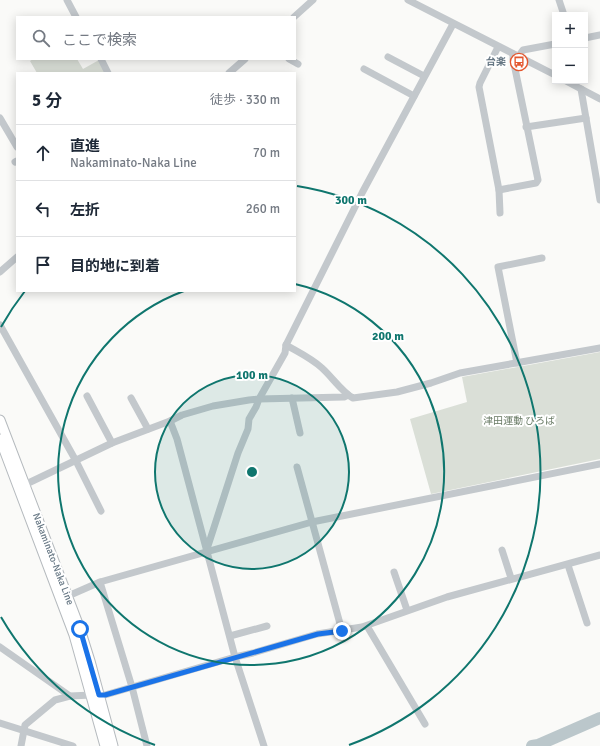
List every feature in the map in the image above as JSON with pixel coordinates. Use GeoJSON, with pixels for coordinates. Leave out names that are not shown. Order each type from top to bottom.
{"type":"FeatureCollection","features":[{"type":"Feature","properties":{"kind":"main road","name":"Nakaminato-Naka Line"},"geometry":{"type":"LineString","coordinates":[[0,420],[113,746]]}},
{"type":"Feature","properties":{"kind":"main road","name":"Nakaminato-Naka Line"},"geometry":{"type":"LineString","coordinates":[[0,439],[22,486],[68,596],[80,629],[96,695],[105,746]]}},
{"type":"Feature","properties":{"kind":"street"},"geometry":{"type":"LineString","coordinates":[[67,0],[75,16]]}},
{"type":"Feature","properties":{"kind":"street"},"geometry":{"type":"LineString","coordinates":[[295,16],[314,0]]}},
{"type":"Feature","properties":{"kind":"street"},"geometry":{"type":"LineString","coordinates":[[408,0],[552,74]]}},
{"type":"Feature","properties":{"kind":"street"},"geometry":{"type":"LineString","coordinates":[[559,0],[563,12]]}},
{"type":"Feature","properties":{"kind":"street"},"geometry":{"type":"LineString","coordinates":[[207,550],[238,453],[248,429],[249,419],[285,353],[286,345],[362,194],[453,24]]}},
{"type":"Feature","properties":{"kind":"street"},"geometry":{"type":"LineString","coordinates":[[588,37],[600,35]]}},
{"type":"Feature","properties":{"kind":"street"},"geometry":{"type":"LineString","coordinates":[[499,190],[536,183],[538,180],[513,59],[523,50],[552,45]]}},
{"type":"Feature","properties":{"kind":"street"},"geometry":{"type":"LineString","coordinates":[[498,47],[479,87],[499,190],[500,213]]}},
{"type":"Feature","properties":{"kind":"street"},"geometry":{"type":"LineString","coordinates":[[388,57],[424,76]]}},
{"type":"Feature","properties":{"kind":"street"},"geometry":{"type":"LineString","coordinates":[[102,60],[108,72]]}},
{"type":"Feature","properties":{"kind":"street"},"geometry":{"type":"LineString","coordinates":[[230,72],[244,60]]}},
{"type":"Feature","properties":{"kind":"street"},"geometry":{"type":"LineString","coordinates":[[291,60],[298,64]]}},
{"type":"Feature","properties":{"kind":"street"},"geometry":{"type":"LineString","coordinates":[[364,69],[414,96]]}},
{"type":"Feature","properties":{"kind":"street"},"geometry":{"type":"LineString","coordinates":[[572,84],[600,99]]}},
{"type":"Feature","properties":{"kind":"street"},"geometry":{"type":"LineString","coordinates":[[581,89],[600,200]]}},
{"type":"Feature","properties":{"kind":"street"},"geometry":{"type":"LineString","coordinates":[[0,118],[16,145]]}},
{"type":"Feature","properties":{"kind":"street"},"geometry":{"type":"LineString","coordinates":[[526,127],[586,118]]}},
{"type":"Feature","properties":{"kind":"street"},"geometry":{"type":"LineString","coordinates":[[0,272],[16,258]]}},
{"type":"Feature","properties":{"kind":"street"},"geometry":{"type":"LineString","coordinates":[[517,363],[498,267],[542,258]]}},
{"type":"Feature","properties":{"kind":"street"},"geometry":{"type":"LineString","coordinates":[[0,325],[76,460],[101,512]]}},
{"type":"Feature","properties":{"kind":"street"},"geometry":{"type":"LineString","coordinates":[[286,345],[306,356],[321,367],[348,395],[353,398],[386,395],[431,383],[460,373],[600,348]]}},
{"type":"Feature","properties":{"kind":"street"},"geometry":{"type":"LineString","coordinates":[[22,486],[112,444],[182,415],[213,406],[259,399],[344,397],[348,395]]}},
{"type":"Feature","properties":{"kind":"street"},"geometry":{"type":"LineString","coordinates":[[87,396],[112,444]]}},
{"type":"Feature","properties":{"kind":"street"},"geometry":{"type":"LineString","coordinates":[[130,398],[148,429]]}},
{"type":"Feature","properties":{"kind":"street"},"geometry":{"type":"LineString","coordinates":[[292,398],[300,433]]}},
{"type":"Feature","properties":{"kind":"street"},"geometry":{"type":"LineString","coordinates":[[170,421],[177,440],[235,657],[264,746]]}},
{"type":"Feature","properties":{"kind":"street"},"geometry":{"type":"LineString","coordinates":[[68,596],[100,582],[207,550],[312,522],[600,464]]}},
{"type":"Feature","properties":{"kind":"street"},"geometry":{"type":"LineString","coordinates":[[297,467],[342,631]]}},
{"type":"Feature","properties":{"kind":"street"},"geometry":{"type":"LineString","coordinates":[[502,550],[511,578]]}},
{"type":"Feature","properties":{"kind":"street"},"geometry":{"type":"LineString","coordinates":[[21,746],[25,725],[55,700],[70,696],[105,695],[318,634],[367,626],[447,596],[511,578],[568,565],[600,555]]}},
{"type":"Feature","properties":{"kind":"street"},"geometry":{"type":"LineString","coordinates":[[568,565],[587,623]]}},
{"type":"Feature","properties":{"kind":"street"},"geometry":{"type":"LineString","coordinates":[[394,572],[407,610]]}},
{"type":"Feature","properties":{"kind":"street"},"geometry":{"type":"LineString","coordinates":[[100,582],[132,687],[148,746]]}},
{"type":"Feature","properties":{"kind":"street"},"geometry":{"type":"LineString","coordinates":[[230,636],[267,626]]}},
{"type":"Feature","properties":{"kind":"street"},"geometry":{"type":"LineString","coordinates":[[367,626],[425,724]]}},
{"type":"Feature","properties":{"kind":"street"},"geometry":{"type":"LineString","coordinates":[[0,647],[70,696]]}},
{"type":"Feature","properties":{"kind":"street"},"geometry":{"type":"LineString","coordinates":[[0,723],[73,746]]}},
{"type":"Feature","properties":{"kind":"green space"},"geometry":{"type":"Polygon","coordinates":[[[78,60],[83,69],[99,60],[105,72],[36,72],[30,61],[78,60]]]}},
{"type":"Feature","properties":{"kind":"green space","name":"津田運動 ひろば"},"geometry":{"type":"Polygon","coordinates":[[[600,352],[600,459],[431,494],[410,419],[467,402],[462,377],[600,352]]]}},
{"type":"Feature","properties":{"kind":"waterway"},"geometry":{"type":"LineString","coordinates":[[532,746],[538,745],[600,718]]}},
{"type":"Feature","properties":{"kind":"place","name":"台楽"},"geometry":{"type":"Point","coordinates":[519,62]}},
{"type":"Feature","properties":{"kind":"route"},"geometry":{"type":"LineString","coordinates":[[80,629],[99,695],[105,695],[318,634],[342,631]]}}]}
